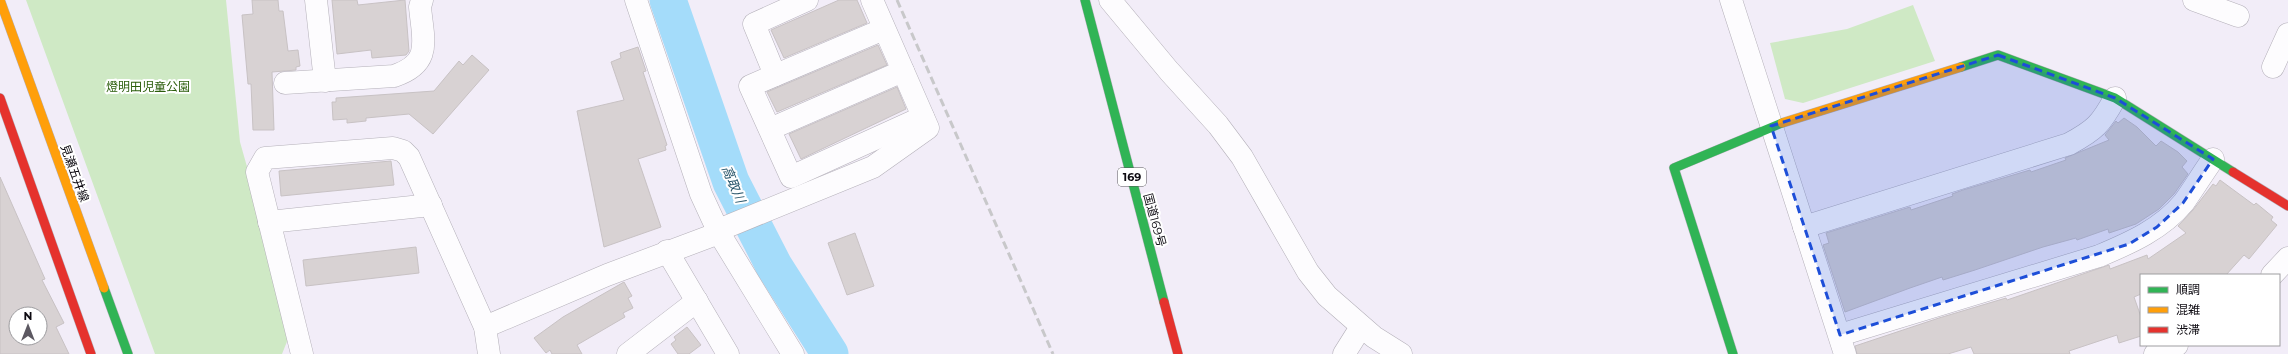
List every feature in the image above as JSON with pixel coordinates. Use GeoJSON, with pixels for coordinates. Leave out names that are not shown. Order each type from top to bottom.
{"type":"FeatureCollection","features":[{"type":"Feature","properties":{"kind":"main road","name":"見瀬五井線"},"geometry":{"type":"LineString","coordinates":[[0,0],[128,354]]}},
{"type":"Feature","properties":{"kind":"main road","name":"国道169号"},"geometry":{"type":"LineString","coordinates":[[1085,0],[1178,354]]}},
{"type":"Feature","properties":{"kind":"main road"},"geometry":{"type":"LineString","coordinates":[[1733,354],[1674,168],[1771,126],[1998,55],[2116,98],[2288,206]]}},
{"type":"Feature","properties":{"kind":"main road"},"geometry":{"type":"LineString","coordinates":[[0,98],[5,125],[91,354]]}},
{"type":"Feature","properties":{"kind":"street"},"geometry":{"type":"LineString","coordinates":[[316,0],[325,81]]}},
{"type":"Feature","properties":{"kind":"street"},"geometry":{"type":"LineString","coordinates":[[285,84],[394,76],[410,71],[420,59],[424,49],[420,7],[422,0]]}},
{"type":"Feature","properties":{"kind":"street"},"geometry":{"type":"LineString","coordinates":[[636,0],[689,161],[723,230],[793,354]]}},
{"type":"Feature","properties":{"kind":"street"},"geometry":{"type":"LineString","coordinates":[[775,75],[754,24],[775,6],[807,0]]}},
{"type":"Feature","properties":{"kind":"street"},"geometry":{"type":"LineString","coordinates":[[302,354],[257,172],[265,158],[393,148],[403,151],[409,157],[430,205],[485,346],[668,251],[723,230],[873,167],[928,128],[872,0]]}},
{"type":"Feature","properties":{"kind":"street"},"geometry":{"type":"LineString","coordinates":[[1110,0],[1169,71],[1218,125],[1242,158],[1308,272],[1327,296],[1374,337],[1401,354]]}},
{"type":"Feature","properties":{"kind":"street"},"geometry":{"type":"LineString","coordinates":[[1731,0],[1843,345],[2099,256],[2129,244],[2157,227],[2183,203],[2213,159]]}},
{"type":"Feature","properties":{"kind":"street"},"geometry":{"type":"LineString","coordinates":[[2194,0],[2238,16]]}},
{"type":"Feature","properties":{"kind":"street"},"geometry":{"type":"LineString","coordinates":[[884,29],[750,86],[791,178],[923,116]]}},
{"type":"Feature","properties":{"kind":"street"},"geometry":{"type":"LineString","coordinates":[[2273,67],[2288,34]]}},
{"type":"Feature","properties":{"kind":"street"},"geometry":{"type":"LineString","coordinates":[[770,129],[903,71]]}},
{"type":"Feature","properties":{"kind":"street"},"geometry":{"type":"LineString","coordinates":[[1804,227],[2069,144],[2092,132],[2104,120],[2116,98]]}},
{"type":"Feature","properties":{"kind":"street"},"geometry":{"type":"LineString","coordinates":[[269,222],[430,205]]}},
{"type":"Feature","properties":{"kind":"street"},"geometry":{"type":"LineString","coordinates":[[668,251],[728,354]]}},
{"type":"Feature","properties":{"kind":"street"},"geometry":{"type":"LineString","coordinates":[[2273,274],[2288,258]]}},
{"type":"Feature","properties":{"kind":"street"},"geometry":{"type":"LineString","coordinates":[[628,354],[697,301]]}},
{"type":"Feature","properties":{"kind":"street"},"geometry":{"type":"LineString","coordinates":[[1344,354],[1361,326]]}},
{"type":"Feature","properties":{"kind":"street"},"geometry":{"type":"LineString","coordinates":[[2155,354],[2175,346]]}},
{"type":"Feature","properties":{"kind":"highlighted area"},"geometry":{"type":"Polygon","coordinates":[[[1998,55],[2115,98],[2213,159],[2183,203],[2157,227],[2129,244],[1840,335],[1771,126],[1998,55]]]}},
{"type":"Feature","properties":{"kind":"green space","name":"燈明田児童公園"},"geometry":{"type":"Polygon","coordinates":[[[26,0],[226,0],[240,142],[279,280],[288,339],[282,354],[155,354],[26,0]]]}},
{"type":"Feature","properties":{"kind":"green space"},"geometry":{"type":"Polygon","coordinates":[[[1913,5],[1935,61],[1803,103],[1785,99],[1770,43],[1847,29],[1913,5]]]}},
{"type":"Feature","properties":{"kind":"building"},"geometry":{"type":"Polygon","coordinates":[[[252,0],[278,0],[279,11],[283,11],[288,51],[298,50],[300,66],[296,67],[296,70],[272,72],[274,130],[253,130],[251,84],[248,84],[242,15],[253,14],[252,0]]]}},
{"type":"Feature","properties":{"kind":"building"},"geometry":{"type":"Polygon","coordinates":[[[332,0],[357,0],[358,5],[405,0],[409,51],[406,55],[372,58],[371,50],[337,54],[332,0]]]}},
{"type":"Feature","properties":{"kind":"building"},"geometry":{"type":"Polygon","coordinates":[[[839,0],[857,0],[867,23],[784,58],[771,30],[839,0]]]}},
{"type":"Feature","properties":{"kind":"building"},"geometry":{"type":"Polygon","coordinates":[[[878,45],[887,65],[777,112],[767,92],[878,45]]]}},
{"type":"Feature","properties":{"kind":"building"},"geometry":{"type":"Polygon","coordinates":[[[638,47],[646,71],[643,72],[667,145],[665,146],[666,150],[638,159],[661,227],[604,247],[577,111],[624,100],[611,62],[621,58],[620,53],[638,47]]]}},
{"type":"Feature","properties":{"kind":"building"},"geometry":{"type":"Polygon","coordinates":[[[472,55],[489,70],[433,134],[409,114],[366,118],[366,121],[347,123],[347,119],[333,120],[332,102],[336,102],[336,98],[434,91],[459,61],[463,65],[472,55]]]}},
{"type":"Feature","properties":{"kind":"building"},"geometry":{"type":"Polygon","coordinates":[[[897,87],[906,109],[801,159],[789,134],[897,87]]]}},
{"type":"Feature","properties":{"kind":"building"},"geometry":{"type":"Polygon","coordinates":[[[2124,118],[2137,127],[2156,146],[2161,141],[2178,152],[2187,161],[2182,167],[2188,174],[2174,194],[2159,209],[2136,224],[2109,233],[2108,229],[2077,240],[2076,238],[2043,247],[1943,280],[1942,277],[1845,312],[1823,245],[1829,243],[1826,233],[1910,207],[1911,210],[1953,196],[1952,194],[1963,190],[2030,170],[2031,172],[2066,160],[2065,158],[2109,140],[2105,135],[2116,121],[2118,123],[2124,118]]]}},
{"type":"Feature","properties":{"kind":"building"},"geometry":{"type":"Polygon","coordinates":[[[391,161],[394,185],[281,196],[279,171],[391,161]]]}},
{"type":"Feature","properties":{"kind":"building"},"geometry":{"type":"Polygon","coordinates":[[[0,177],[45,279],[42,280],[64,323],[56,327],[69,354],[0,354],[0,177]]]}},
{"type":"Feature","properties":{"kind":"building"},"geometry":{"type":"Polygon","coordinates":[[[2220,180],[2254,205],[2256,203],[2273,217],[2271,220],[2277,225],[2249,259],[2244,255],[2227,274],[2140,274],[2140,294],[2134,297],[2140,314],[2140,336],[2119,343],[2117,335],[2069,351],[2070,354],[1974,354],[1971,347],[1948,354],[1857,354],[1855,346],[1939,318],[2006,298],[2007,300],[2109,265],[2110,269],[2147,255],[2148,259],[2186,233],[2178,226],[2193,210],[2213,184],[2216,186],[2220,180]]]}},
{"type":"Feature","properties":{"kind":"building"},"geometry":{"type":"Polygon","coordinates":[[[855,233],[874,286],[847,295],[828,243],[855,233]]]}},
{"type":"Feature","properties":{"kind":"building"},"geometry":{"type":"Polygon","coordinates":[[[416,247],[419,273],[306,286],[303,260],[416,247]]]}},
{"type":"Feature","properties":{"kind":"building"},"geometry":{"type":"Polygon","coordinates":[[[624,282],[632,296],[628,298],[633,308],[623,313],[625,317],[577,345],[582,354],[552,354],[550,350],[546,353],[534,338],[563,317],[624,282]]]}},
{"type":"Feature","properties":{"kind":"building"},"geometry":{"type":"Polygon","coordinates":[[[687,327],[701,345],[689,354],[678,354],[671,344],[676,340],[674,337],[687,327]]]}},
{"type":"Feature","properties":{"kind":"waterway","name":"高取川"},"geometry":{"type":"LineString","coordinates":[[668,0],[731,182],[774,266],[830,354]]}},
{"type":"Feature","properties":{"kind":"railway"},"geometry":{"type":"LineString","coordinates":[[897,0],[1053,354]]}},
{"type":"Feature","properties":{"kind":"traffic: fast"},"geometry":{"type":"LineString","coordinates":[[1085,0],[1164,302]]}},
{"type":"Feature","properties":{"kind":"traffic: fast"},"geometry":{"type":"LineString","coordinates":[[1961,67],[1998,55],[2115,98],[2233,172]]}},
{"type":"Feature","properties":{"kind":"traffic: fast"},"geometry":{"type":"LineString","coordinates":[[1733,354],[1674,168],[1782,123]]}},
{"type":"Feature","properties":{"kind":"traffic: fast"},"geometry":{"type":"LineString","coordinates":[[104,288],[128,354]]}},
{"type":"Feature","properties":{"kind":"traffic: slow"},"geometry":{"type":"LineString","coordinates":[[0,0],[104,288]]}},
{"type":"Feature","properties":{"kind":"traffic: slow"},"geometry":{"type":"LineString","coordinates":[[1782,123],[1961,67]]}},
{"type":"Feature","properties":{"kind":"traffic: jam"},"geometry":{"type":"LineString","coordinates":[[0,98],[91,354]]}},
{"type":"Feature","properties":{"kind":"traffic: jam"},"geometry":{"type":"LineString","coordinates":[[2233,172],[2288,206]]}},
{"type":"Feature","properties":{"kind":"traffic: jam"},"geometry":{"type":"LineString","coordinates":[[1164,302],[1178,354]]}}]}
